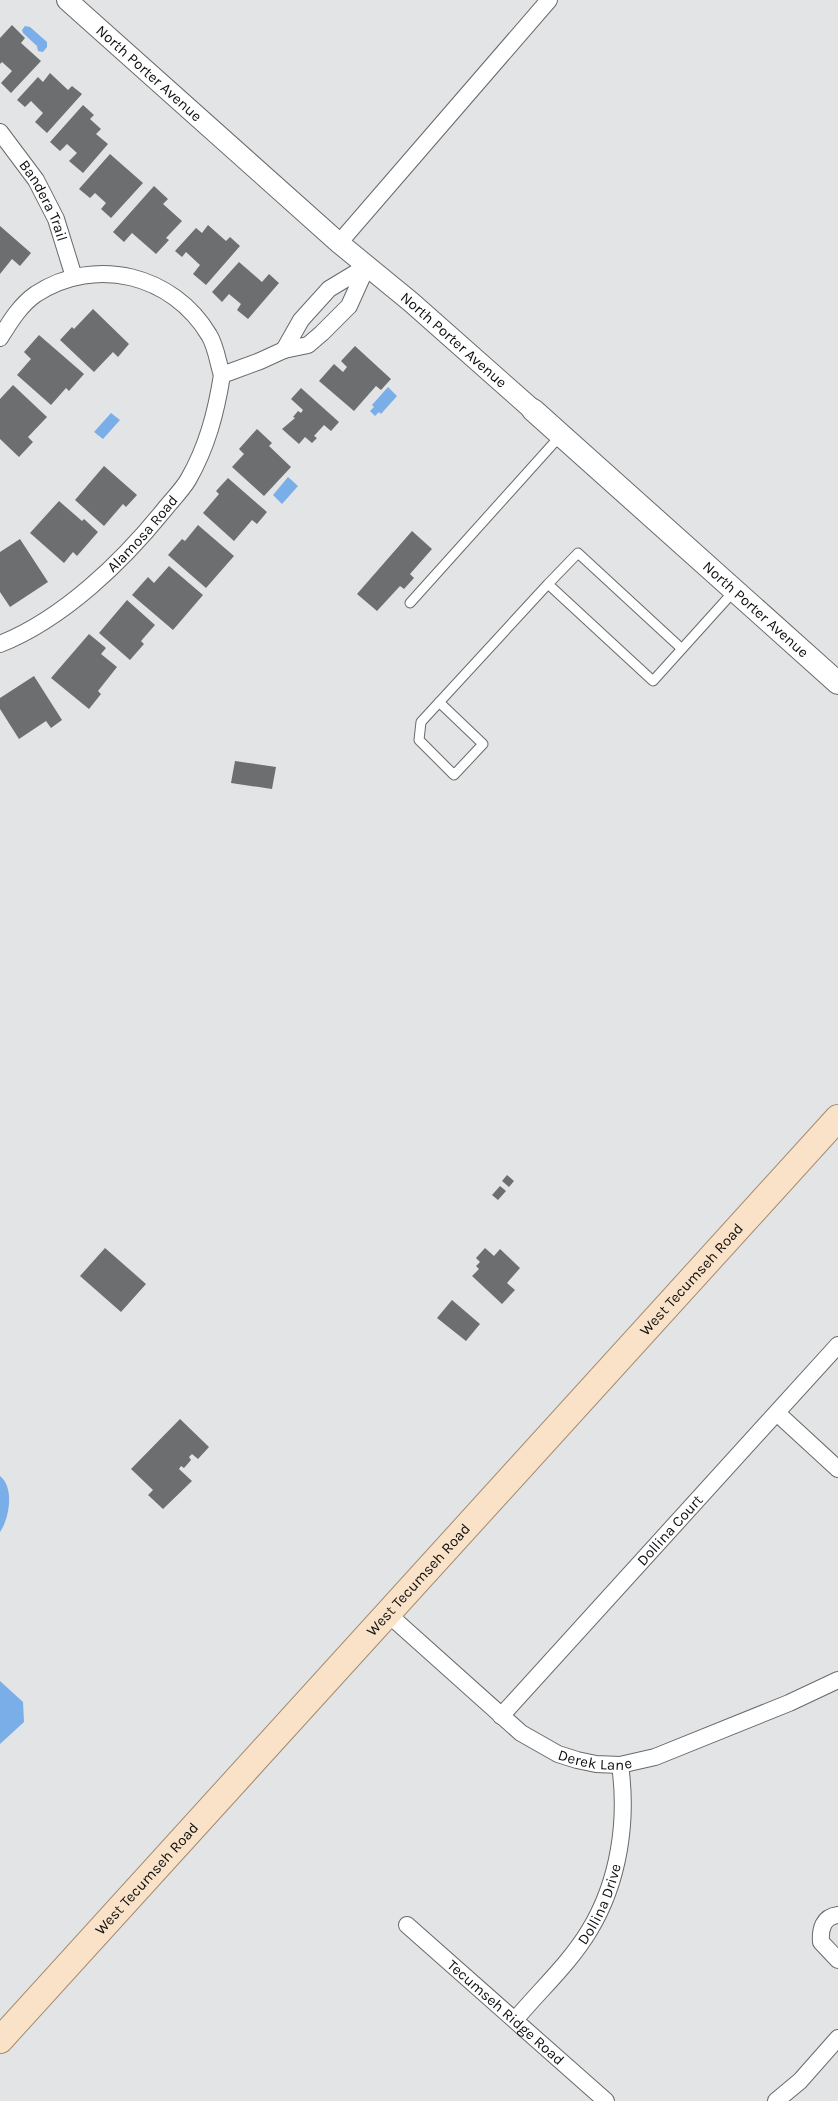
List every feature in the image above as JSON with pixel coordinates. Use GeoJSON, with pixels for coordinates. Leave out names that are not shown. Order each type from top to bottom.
{"type":"FeatureCollection","features":[{"type":"Feature","properties":{"kind":"main road","name":"North Porter Avenue"},"geometry":{"type":"LineString","coordinates":[[533,410],[838,683]]}},
{"type":"Feature","properties":{"kind":"main road","name":"West Tecumseh Road"},"geometry":{"type":"LineString","coordinates":[[0,2040],[838,1118]]}},
{"type":"Feature","properties":{"kind":"street","name":"North Porter Avenue"},"geometry":{"type":"LineString","coordinates":[[66,0],[339,243],[411,302],[533,410]]}},
{"type":"Feature","properties":{"kind":"street"},"geometry":{"type":"LineString","coordinates":[[339,243],[549,0]]}},
{"type":"Feature","properties":{"kind":"street","name":"Bandera Trail"},"geometry":{"type":"LineString","coordinates":[[0,132],[36,180],[56,219],[74,277]]}},
{"type":"Feature","properties":{"kind":"street"},"geometry":{"type":"LineString","coordinates":[[284,350],[301,320],[329,289],[367,266]]}},
{"type":"Feature","properties":{"kind":"street"},"geometry":{"type":"LineString","coordinates":[[222,375],[284,350],[308,345],[349,306],[367,266]]}},
{"type":"Feature","properties":{"kind":"street","name":"Alamosa Road"},"geometry":{"type":"LineString","coordinates":[[0,644],[20,636],[63,609],[100,578],[151,526],[187,481],[208,441],[216,411],[222,375],[210,336],[189,311],[170,293],[144,279],[117,274],[74,277]]}},
{"type":"Feature","properties":{"kind":"street"},"geometry":{"type":"LineString","coordinates":[[0,338],[16,314],[36,294],[74,277]]}},
{"type":"Feature","properties":{"kind":"street","name":"Dollina Court"},"geometry":{"type":"LineString","coordinates":[[501,1716],[838,1345]]}},
{"type":"Feature","properties":{"kind":"street"},"geometry":{"type":"LineString","coordinates":[[776,1413],[838,1470]]}},
{"type":"Feature","properties":{"kind":"street","name":"Derek Lane"},"geometry":{"type":"LineString","coordinates":[[388,1614],[521,1733],[558,1754],[590,1762],[620,1765],[655,1758],[788,1704],[838,1680]]}},
{"type":"Feature","properties":{"kind":"street","name":"Dollina Drive"},"geometry":{"type":"LineString","coordinates":[[515,2020],[568,1960],[589,1931],[602,1905],[619,1850],[622,1828],[624,1791],[620,1765]]}},
{"type":"Feature","properties":{"kind":"street"},"geometry":{"type":"LineString","coordinates":[[838,1915],[828,1918],[820,1930],[821,1942],[838,1960]]}},
{"type":"Feature","properties":{"kind":"street","name":"Tecumseh Ridge Road"},"geometry":{"type":"LineString","coordinates":[[407,1925],[606,2101]]}},
{"type":"Feature","properties":{"kind":"street"},"geometry":{"type":"LineString","coordinates":[[776,2101],[800,2081],[838,2038]]}},
{"type":"Feature","properties":{"kind":"lane"},"geometry":{"type":"LineString","coordinates":[[410,603],[561,435]]}},
{"type":"Feature","properties":{"kind":"lane"},"geometry":{"type":"LineString","coordinates":[[439,702],[483,744],[454,775],[419,740],[422,722],[439,702],[578,553],[682,649]]}},
{"type":"Feature","properties":{"kind":"lane"},"geometry":{"type":"LineString","coordinates":[[548,584],[653,681],[736,590]]}},
{"type":"Feature","properties":{"kind":"water"},"geometry":{"type":"Polygon","coordinates":[[[25,26],[30,27],[47,42],[47,47],[43,52],[38,51],[37,46],[23,33],[22,30],[25,26]]]}},
{"type":"Feature","properties":{"kind":"water"},"geometry":{"type":"Polygon","coordinates":[[[388,387],[397,396],[381,414],[379,412],[375,416],[370,411],[374,407],[372,405],[388,387]]]}},
{"type":"Feature","properties":{"kind":"water"},"geometry":{"type":"Polygon","coordinates":[[[111,413],[120,420],[103,439],[94,432],[111,413]]]}},
{"type":"Feature","properties":{"kind":"water"},"geometry":{"type":"Polygon","coordinates":[[[288,477],[298,486],[282,504],[273,495],[288,477]]]}},
{"type":"Feature","properties":{"kind":"water"},"geometry":{"type":"Polygon","coordinates":[[[0,1476],[8,1488],[9,1504],[6,1519],[0,1532],[0,1476]]]}},
{"type":"Feature","properties":{"kind":"water"},"geometry":{"type":"Polygon","coordinates":[[[0,1681],[23,1702],[24,1722],[0,1744],[0,1681]]]}},
{"type":"Feature","properties":{"kind":"building"},"geometry":{"type":"Polygon","coordinates":[[[12,25],[25,38],[21,43],[41,61],[11,93],[1,83],[12,71],[2,62],[0,64],[0,38],[12,25]]]}},
{"type":"Feature","properties":{"kind":"building"},"geometry":{"type":"Polygon","coordinates":[[[50,73],[68,90],[72,86],[82,94],[47,133],[35,122],[43,113],[31,101],[25,107],[17,100],[38,77],[43,82],[50,73]]]}},
{"type":"Feature","properties":{"kind":"building"},"geometry":{"type":"Polygon","coordinates":[[[83,105],[94,115],[90,119],[101,129],[96,134],[108,144],[83,173],[69,161],[77,153],[67,144],[60,151],[50,142],[83,105]]]}},
{"type":"Feature","properties":{"kind":"building"},"geometry":{"type":"Polygon","coordinates":[[[110,154],[143,183],[111,218],[101,209],[106,203],[95,193],[90,198],[79,189],[110,154]]]}},
{"type":"Feature","properties":{"kind":"building"},"geometry":{"type":"Polygon","coordinates":[[[154,186],[168,199],[163,204],[182,221],[166,238],[169,240],[156,254],[132,233],[124,242],[113,232],[154,186]]]}},
{"type":"Feature","properties":{"kind":"building"},"geometry":{"type":"Polygon","coordinates":[[[208,225],[226,241],[230,237],[240,246],[206,285],[193,274],[200,265],[186,252],[182,257],[175,251],[196,228],[202,233],[208,225]]]}},
{"type":"Feature","properties":{"kind":"building"},"geometry":{"type":"Polygon","coordinates":[[[0,226],[31,253],[20,266],[12,259],[0,274],[0,226]]]}},
{"type":"Feature","properties":{"kind":"building"},"geometry":{"type":"Polygon","coordinates":[[[239,262],[262,282],[269,274],[279,283],[248,319],[237,310],[241,304],[229,294],[222,302],[212,292],[239,262]]]}},
{"type":"Feature","properties":{"kind":"building"},"geometry":{"type":"Polygon","coordinates":[[[93,309],[129,344],[118,357],[113,352],[94,372],[60,340],[72,327],[74,329],[93,309]]]}},
{"type":"Feature","properties":{"kind":"building"},"geometry":{"type":"Polygon","coordinates":[[[39,335],[84,374],[69,391],[66,388],[51,405],[17,375],[31,359],[24,352],[39,335]]]}},
{"type":"Feature","properties":{"kind":"building"},"geometry":{"type":"Polygon","coordinates":[[[355,346],[391,379],[381,390],[376,386],[354,411],[319,381],[334,364],[343,372],[347,367],[341,361],[355,346]]]}},
{"type":"Feature","properties":{"kind":"building"},"geometry":{"type":"Polygon","coordinates":[[[13,385],[47,417],[28,437],[33,442],[19,457],[0,439],[0,399],[13,385]]]}},
{"type":"Feature","properties":{"kind":"building"},"geometry":{"type":"Polygon","coordinates":[[[301,388],[339,422],[331,431],[324,425],[314,436],[317,438],[312,443],[305,437],[299,444],[282,429],[295,418],[293,417],[298,411],[301,413],[303,410],[291,399],[301,388]]]}},
{"type":"Feature","properties":{"kind":"building"},"geometry":{"type":"Polygon","coordinates":[[[257,429],[272,443],[269,446],[291,467],[264,496],[232,467],[244,454],[239,449],[257,429]]]}},
{"type":"Feature","properties":{"kind":"building"},"geometry":{"type":"Polygon","coordinates":[[[104,466],[137,495],[126,507],[123,504],[104,526],[75,500],[104,466]]]}},
{"type":"Feature","properties":{"kind":"building"},"geometry":{"type":"Polygon","coordinates":[[[228,478],[267,512],[257,524],[252,520],[234,541],[203,513],[219,494],[216,491],[228,478]]]}},
{"type":"Feature","properties":{"kind":"building"},"geometry":{"type":"Polygon","coordinates":[[[59,501],[98,532],[77,556],[73,552],[64,563],[30,533],[59,501]]]}},
{"type":"Feature","properties":{"kind":"building"},"geometry":{"type":"Polygon","coordinates":[[[198,525],[234,556],[206,588],[168,555],[182,539],[185,541],[198,525]]]}},
{"type":"Feature","properties":{"kind":"building"},"geometry":{"type":"Polygon","coordinates":[[[412,531],[432,549],[410,574],[414,578],[404,589],[400,586],[377,611],[357,594],[412,531]]]}},
{"type":"Feature","properties":{"kind":"building"},"geometry":{"type":"Polygon","coordinates":[[[20,539],[48,582],[10,607],[0,592],[0,552],[20,539]]]}},
{"type":"Feature","properties":{"kind":"building"},"geometry":{"type":"Polygon","coordinates":[[[169,566],[203,595],[173,630],[132,595],[148,577],[154,583],[169,566]]]}},
{"type":"Feature","properties":{"kind":"building"},"geometry":{"type":"Polygon","coordinates":[[[127,600],[155,625],[141,641],[144,644],[130,660],[99,633],[127,600]]]}},
{"type":"Feature","properties":{"kind":"building"},"geometry":{"type":"Polygon","coordinates":[[[89,634],[106,648],[101,654],[117,667],[98,691],[101,694],[89,709],[51,678],[89,634]]]}},
{"type":"Feature","properties":{"kind":"building"},"geometry":{"type":"Polygon","coordinates":[[[34,676],[62,720],[51,728],[46,721],[19,739],[0,709],[0,698],[34,676]]]}},
{"type":"Feature","properties":{"kind":"building"},"geometry":{"type":"Polygon","coordinates":[[[235,761],[276,767],[272,789],[231,783],[235,761]]]}},
{"type":"Feature","properties":{"kind":"building"},"geometry":{"type":"Polygon","coordinates":[[[507,1175],[514,1181],[509,1187],[502,1181],[507,1175]]]}},
{"type":"Feature","properties":{"kind":"building"},"geometry":{"type":"Polygon","coordinates":[[[500,1186],[506,1191],[498,1200],[492,1195],[500,1186]]]}},
{"type":"Feature","properties":{"kind":"building"},"geometry":{"type":"Polygon","coordinates":[[[105,1248],[146,1284],[121,1312],[80,1276],[105,1248]]]}},
{"type":"Feature","properties":{"kind":"building"},"geometry":{"type":"Polygon","coordinates":[[[485,1248],[494,1256],[500,1249],[520,1268],[507,1283],[515,1290],[502,1304],[472,1276],[479,1269],[476,1266],[480,1262],[476,1258],[485,1248]]]}},
{"type":"Feature","properties":{"kind":"building"},"geometry":{"type":"Polygon","coordinates":[[[452,1300],[480,1324],[466,1341],[437,1318],[452,1300]]]}},
{"type":"Feature","properties":{"kind":"building"},"geometry":{"type":"Polygon","coordinates":[[[180,1419],[209,1447],[198,1459],[192,1454],[189,1457],[191,1460],[184,1468],[181,1466],[179,1469],[192,1481],[163,1509],[148,1495],[153,1490],[131,1469],[180,1419]]]}}]}
